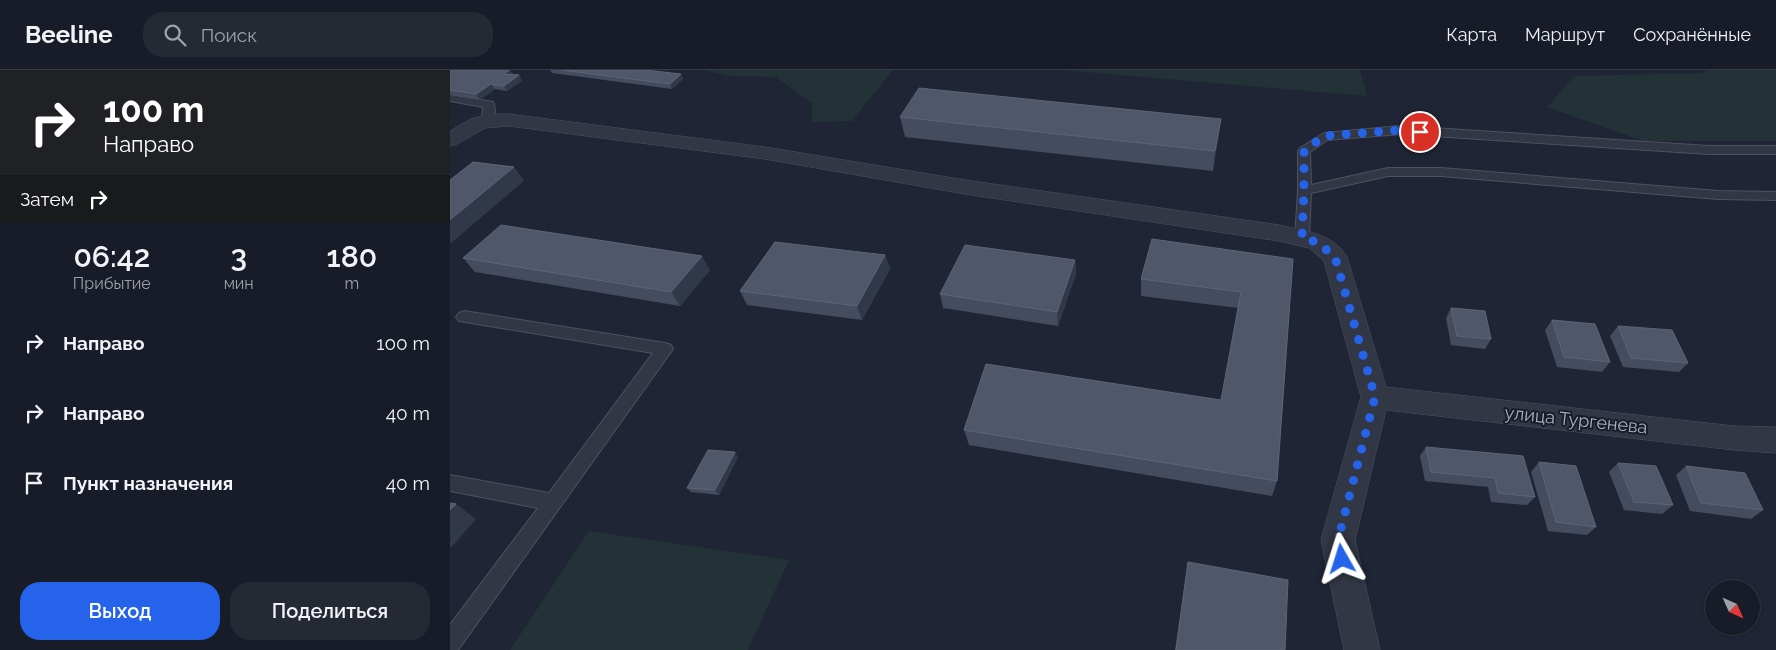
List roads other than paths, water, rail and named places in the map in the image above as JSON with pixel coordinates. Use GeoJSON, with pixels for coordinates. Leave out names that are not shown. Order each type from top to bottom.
{"type":"FeatureCollection","features":[{"type":"Feature","properties":{"kind":"street"},"geometry":{"type":"LineString","coordinates":[[450,140],[474,124],[488,119],[519,121],[765,153],[965,187],[1269,232],[1317,242],[1335,257],[1375,397],[1338,540],[1362,650]]}},
{"type":"Feature","properties":{"kind":"street","name":"улица Тургенева"},"geometry":{"type":"LineString","coordinates":[[1375,397],[1776,440]]}},
{"type":"Feature","properties":{"kind":"lane"},"geometry":{"type":"LineString","coordinates":[[450,98],[489,104],[488,119]]}},
{"type":"Feature","properties":{"kind":"lane"},"geometry":{"type":"LineString","coordinates":[[1302,238],[1304,151],[1324,136],[1401,130],[1708,150],[1776,150]]}},
{"type":"Feature","properties":{"kind":"lane"},"geometry":{"type":"LineString","coordinates":[[1304,190],[1388,172],[1441,172],[1718,194],[1776,196]]}},
{"type":"Feature","properties":{"kind":"lane"},"geometry":{"type":"LineString","coordinates":[[450,643],[665,349],[464,317]]}},
{"type":"Feature","properties":{"kind":"lane"},"geometry":{"type":"LineString","coordinates":[[450,482],[553,502]]}}]}
